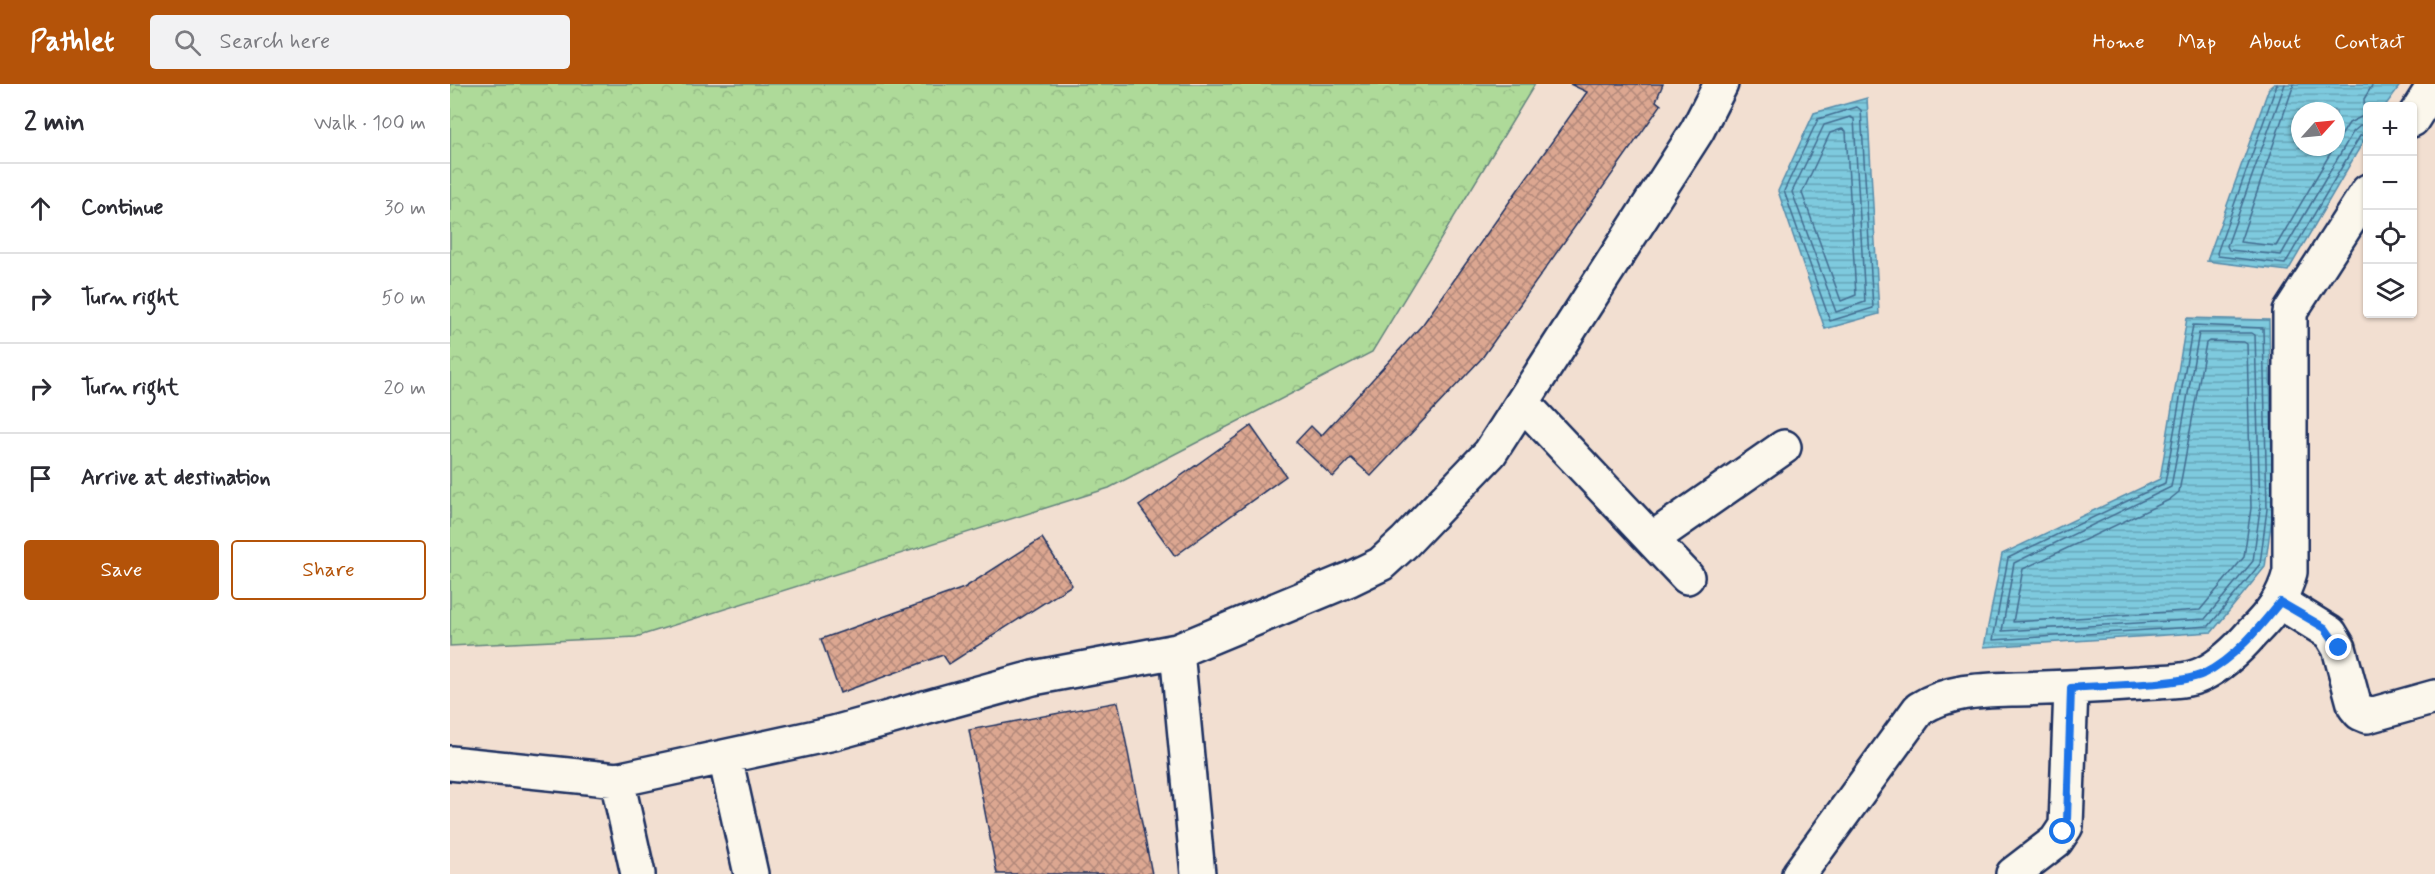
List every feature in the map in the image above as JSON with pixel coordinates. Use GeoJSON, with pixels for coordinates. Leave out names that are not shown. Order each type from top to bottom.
{"type":"FeatureCollection","features":[{"type":"Feature","properties":{"kind":"street"},"geometry":{"type":"LineString","coordinates":[[450,763],[616,780],[725,757],[834,733],[1033,678],[1177,651],[1381,564],[1490,453],[1697,131],[1721,84]]}},
{"type":"Feature","properties":{"kind":"street"},"geometry":{"type":"LineString","coordinates":[[2417,112],[2435,84]]}},
{"type":"Feature","properties":{"kind":"street"},"geometry":{"type":"LineString","coordinates":[[1799,874],[1919,709],[1940,697],[1971,690],[2071,688],[2184,680],[2205,673],[2240,647],[2280,602],[2290,572],[2292,536],[2290,312],[2363,196]]}},
{"type":"Feature","properties":{"kind":"street"},"geometry":{"type":"LineString","coordinates":[[1523,402],[1687,577]]}},
{"type":"Feature","properties":{"kind":"street"},"geometry":{"type":"LineString","coordinates":[[1652,539],[1784,447]]}},
{"type":"Feature","properties":{"kind":"street"},"geometry":{"type":"LineString","coordinates":[[2280,602],[2330,633],[2339,648],[2355,706],[2360,713],[2371,716],[2435,698]]}},
{"type":"Feature","properties":{"kind":"street"},"geometry":{"type":"LineString","coordinates":[[1177,651],[1198,874]]}},
{"type":"Feature","properties":{"kind":"street"},"geometry":{"type":"LineString","coordinates":[[2013,874],[2056,841],[2066,826],[2071,688]]}},
{"type":"Feature","properties":{"kind":"street"},"geometry":{"type":"LineString","coordinates":[[725,757],[751,874]]}},
{"type":"Feature","properties":{"kind":"street"},"geometry":{"type":"LineString","coordinates":[[616,780],[638,874]]}},
{"type":"Feature","properties":{"kind":"green space"},"geometry":{"type":"Polygon","coordinates":[[[450,84],[1535,84],[1372,352],[1109,488],[636,637],[450,646],[450,84]]]}},
{"type":"Feature","properties":{"kind":"water"},"geometry":{"type":"Polygon","coordinates":[[[2274,84],[2401,84],[2388,102],[2363,102],[2363,142],[2288,271],[2207,261],[2269,88],[2274,84]]]}},
{"type":"Feature","properties":{"kind":"water"},"geometry":{"type":"Polygon","coordinates":[[[1867,98],[1879,314],[1825,329],[1778,191],[1814,113],[1867,98]]]}},
{"type":"Feature","properties":{"kind":"water"},"geometry":{"type":"Polygon","coordinates":[[[2187,318],[2269,320],[2273,510],[2265,567],[2212,632],[1984,647],[2002,554],[2160,479],[2187,318]]]}},
{"type":"Feature","properties":{"kind":"building"},"geometry":{"type":"Polygon","coordinates":[[[1570,84],[1663,84],[1656,101],[1661,105],[1482,358],[1371,476],[1351,458],[1333,477],[1296,442],[1311,426],[1321,436],[1423,324],[1587,92],[1570,84]]]}},
{"type":"Feature","properties":{"kind":"building"},"geometry":{"type":"Polygon","coordinates":[[[1251,426],[1286,476],[1175,556],[1139,506],[1251,426]]]}},
{"type":"Feature","properties":{"kind":"building"},"geometry":{"type":"Polygon","coordinates":[[[1042,538],[1072,585],[949,664],[943,655],[840,693],[821,639],[964,588],[1042,538]]]}},
{"type":"Feature","properties":{"kind":"building"},"geometry":{"type":"Polygon","coordinates":[[[1118,702],[1152,874],[997,874],[969,730],[1118,702]]]}},
{"type":"Feature","properties":{"kind":"route"},"geometry":{"type":"LineString","coordinates":[[2063,832],[2067,821],[2071,688],[2184,680],[2205,673],[2240,647],[2280,602],[2325,628],[2339,648]]}}]}
